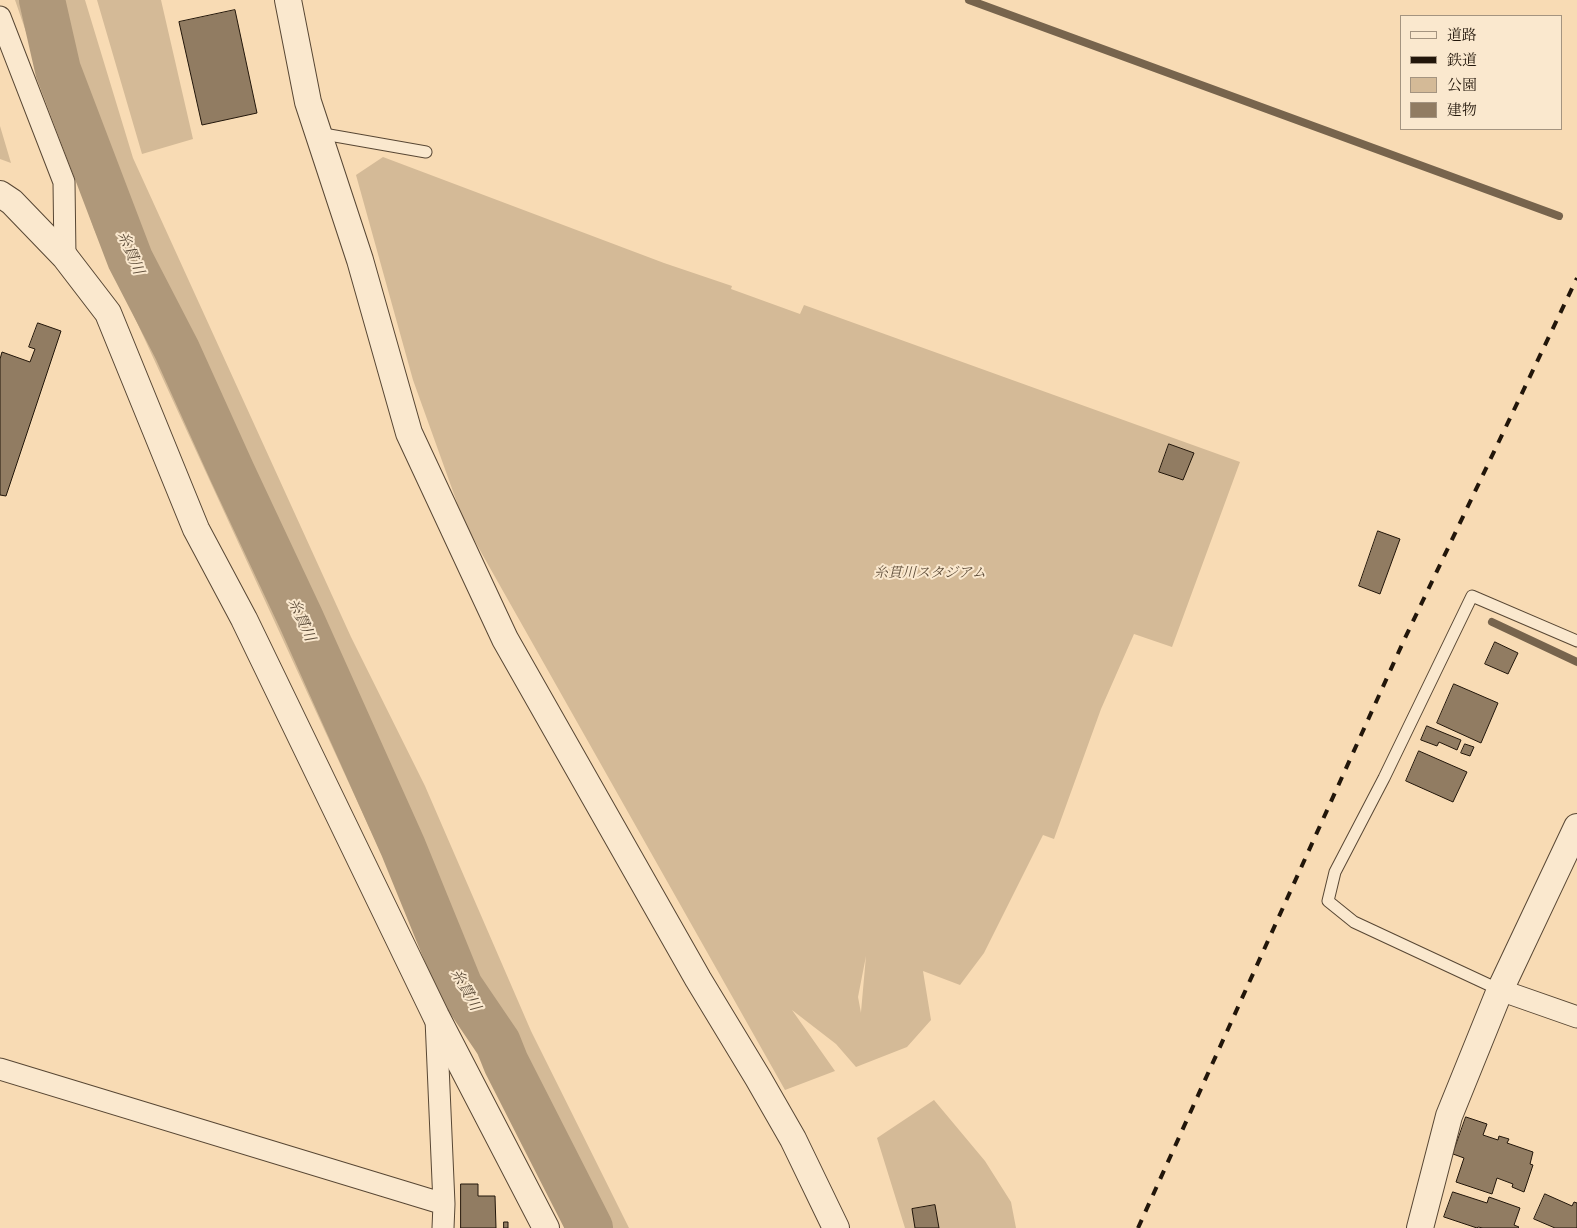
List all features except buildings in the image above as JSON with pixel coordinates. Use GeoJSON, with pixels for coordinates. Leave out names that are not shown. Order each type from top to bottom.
{"type":"FeatureCollection","features":[{"type":"Feature","properties":{"kind":"street"},"geometry":{"type":"LineString","coordinates":[[288,0],[308,102],[360,260],[409,433],[510,648],[693,971],[793,1139],[836,1228]]}},
{"type":"Feature","properties":{"kind":"street"},"geometry":{"type":"LineString","coordinates":[[0,17],[64,182],[65,257]]}},
{"type":"Feature","properties":{"kind":"street"},"geometry":{"type":"LineString","coordinates":[[0,194],[12,202],[65,257],[108,312],[196,529],[244,619],[436,1016],[546,1228]]}},
{"type":"Feature","properties":{"kind":"street"},"geometry":{"type":"LineString","coordinates":[[1420,1228],[1449,1116],[1500,990],[1577,827]]}},
{"type":"Feature","properties":{"kind":"street"},"geometry":{"type":"LineString","coordinates":[[1500,990],[1577,1017]]}},
{"type":"Feature","properties":{"kind":"street"},"geometry":{"type":"LineString","coordinates":[[436,1016],[444,1204],[443,1228]]}},
{"type":"Feature","properties":{"kind":"street"},"geometry":{"type":"LineString","coordinates":[[0,1069],[444,1204]]}},
{"type":"Feature","properties":{"kind":"lane"},"geometry":{"type":"LineString","coordinates":[[318,133],[426,152]]}},
{"type":"Feature","properties":{"kind":"lane"},"geometry":{"type":"LineString","coordinates":[[1500,990],[1354,922],[1328,901],[1335,872],[1384,778],[1472,596],[1577,641]]}},
{"type":"Feature","properties":{"kind":"green space"},"geometry":{"type":"Polygon","coordinates":[[[15,0],[85,0],[133,158],[351,637],[425,786],[531,1031],[629,1228],[567,1228],[439,979],[94,229],[15,0]]]}},
{"type":"Feature","properties":{"kind":"green space"},"geometry":{"type":"Polygon","coordinates":[[[97,0],[161,0],[193,139],[142,154],[97,0]]]}},
{"type":"Feature","properties":{"kind":"green space"},"geometry":{"type":"Polygon","coordinates":[[[0,126],[11,163],[0,159],[0,126]]]}},
{"type":"Feature","properties":{"kind":"green space","name":"糸貫川スタジアム"},"geometry":{"type":"Polygon","coordinates":[[[383,157],[664,263],[732,286],[731,289],[800,314],[804,305],[1240,462],[1172,647],[1134,634],[1101,709],[1054,839],[1043,835],[984,953],[960,985],[923,971],[931,1020],[907,1047],[856,1067],[836,1044],[792,1010],[835,1071],[785,1090],[464,522],[413,380],[356,175],[383,157]],[[866,956],[858,997],[861,1013],[866,956]]]}},
{"type":"Feature","properties":{"kind":"green space"},"geometry":{"type":"Polygon","coordinates":[[[934,1100],[985,1161],[1011,1202],[1016,1228],[905,1228],[877,1138],[934,1100]]]}},
{"type":"Feature","properties":{"kind":"waterway","name":"糸貫川"},"geometry":{"type":"LineString","coordinates":[[42,0],[58,70],[130,259],[177,350],[301,619],[403,847],[460,987],[498,1043],[506,1063],[590,1228]]}},
{"type":"Feature","properties":{"kind":"waterway"},"geometry":{"type":"LineString","coordinates":[[969,0],[1559,216]]}},
{"type":"Feature","properties":{"kind":"waterway"},"geometry":{"type":"LineString","coordinates":[[1492,622],[1577,662]]}},
{"type":"Feature","properties":{"kind":"railway"},"geometry":{"type":"LineString","coordinates":[[1138,1228],[1405,638],[1577,278]]}}]}
